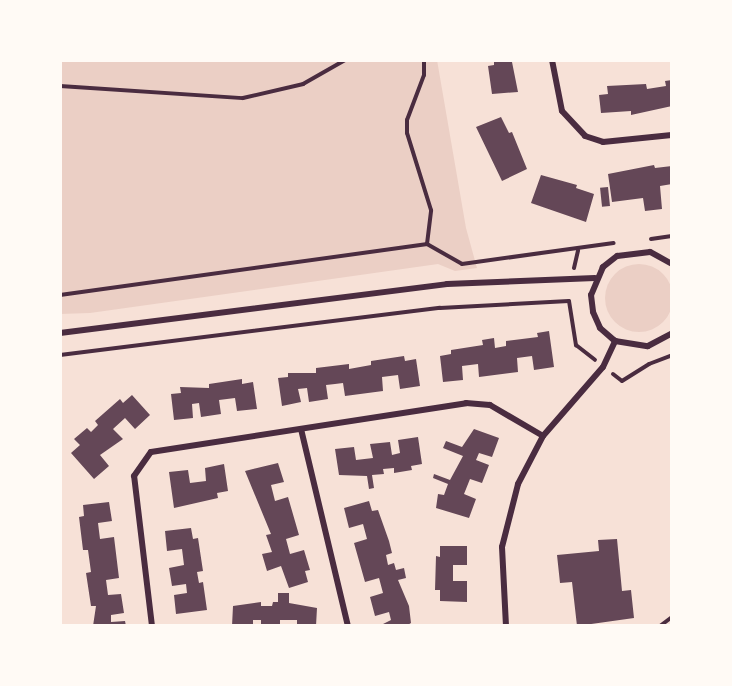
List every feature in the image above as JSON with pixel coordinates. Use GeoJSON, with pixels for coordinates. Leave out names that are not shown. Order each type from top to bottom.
{"type":"FeatureCollection","features":[{"type":"Feature","properties":{"kind":"street"},"geometry":{"type":"LineString","coordinates":[[552,60],[562,111],[585,136],[603,142],[672,135]]}},
{"type":"Feature","properties":{"kind":"street"},"geometry":{"type":"LineString","coordinates":[[672,264],[650,252],[633,251],[616,256],[595,278],[591,295],[592,312],[600,328],[615,341],[648,346],[672,333]]}},
{"type":"Feature","properties":{"kind":"street"},"geometry":{"type":"LineString","coordinates":[[60,333],[447,284],[595,278]]}},
{"type":"Feature","properties":{"kind":"street"},"geometry":{"type":"LineString","coordinates":[[506,626],[501,578],[508,514],[543,435],[603,367],[615,341]]}},
{"type":"Feature","properties":{"kind":"street"},"geometry":{"type":"LineString","coordinates":[[152,626],[134,492],[134,477],[140,464],[151,452],[164,447],[301,429],[466,403],[490,405],[543,435]]}},
{"type":"Feature","properties":{"kind":"street"},"geometry":{"type":"LineString","coordinates":[[301,429],[348,626]]}},
{"type":"Feature","properties":{"kind":"path"},"geometry":{"type":"LineString","coordinates":[[60,86],[243,98],[303,84],[345,60]]}},
{"type":"Feature","properties":{"kind":"path"},"geometry":{"type":"LineString","coordinates":[[424,60],[424,75],[407,120],[407,133],[430,210],[427,244]]}},
{"type":"Feature","properties":{"kind":"path"},"geometry":{"type":"LineString","coordinates":[[641,240],[672,236]]}},
{"type":"Feature","properties":{"kind":"path"},"geometry":{"type":"LineString","coordinates":[[60,295],[427,244],[462,264],[620,243]]}},
{"type":"Feature","properties":{"kind":"path"},"geometry":{"type":"LineString","coordinates":[[60,355],[440,309],[569,301],[576,345],[622,381],[649,363],[672,355]]}},
{"type":"Feature","properties":{"kind":"path"},"geometry":{"type":"LineString","coordinates":[[660,626],[672,617]]}},
{"type":"Feature","properties":{"kind":"shaded area"},"geometry":{"type":"Polygon","coordinates":[[[60,60],[437,60],[466,228],[477,268],[455,271],[438,264],[90,313],[60,314],[60,60]]]}},
{"type":"Feature","properties":{"kind":"shaded area"},"geometry":{"type":"Polygon","coordinates":[[[639,264],[652,267],[663,274],[670,285],[673,298],[670,311],[663,322],[652,329],[639,332],[626,329],[615,322],[608,311],[605,298],[608,285],[615,274],[626,267],[639,264]]]}},
{"type":"Feature","properties":{"kind":"building"},"geometry":{"type":"Polygon","coordinates":[[[494,60],[512,62],[518,92],[492,94],[488,66],[494,65],[494,60]]]}},
{"type":"Feature","properties":{"kind":"building"},"geometry":{"type":"Polygon","coordinates":[[[672,80],[672,106],[631,115],[631,111],[601,113],[599,95],[608,94],[607,86],[646,84],[647,89],[666,86],[665,81],[672,80]]]}},
{"type":"Feature","properties":{"kind":"building"},"geometry":{"type":"Polygon","coordinates":[[[501,117],[509,133],[512,132],[527,169],[502,181],[476,127],[501,117]]]}},
{"type":"Feature","properties":{"kind":"building"},"geometry":{"type":"Polygon","coordinates":[[[654,165],[655,168],[672,166],[672,184],[660,186],[662,209],[645,211],[643,198],[612,202],[608,174],[654,165]]]}},
{"type":"Feature","properties":{"kind":"building"},"geometry":{"type":"Polygon","coordinates":[[[541,175],[577,185],[576,188],[594,194],[586,222],[531,203],[541,175]]]}},
{"type":"Feature","properties":{"kind":"building"},"geometry":{"type":"Polygon","coordinates":[[[608,187],[610,206],[602,207],[600,188],[608,187]]]}},
{"type":"Feature","properties":{"kind":"building"},"geometry":{"type":"Polygon","coordinates":[[[549,331],[554,367],[534,370],[532,356],[517,358],[518,372],[479,377],[478,364],[462,366],[463,380],[443,382],[440,356],[451,354],[451,350],[483,345],[482,340],[494,338],[495,348],[506,346],[506,341],[538,337],[537,333],[549,331]]]}},
{"type":"Feature","properties":{"kind":"building"},"geometry":{"type":"Polygon","coordinates":[[[404,356],[405,361],[416,359],[420,386],[400,389],[398,375],[382,377],[383,391],[345,396],[343,383],[326,385],[328,399],[309,402],[307,388],[298,389],[301,402],[282,406],[278,378],[288,377],[288,373],[316,373],[316,368],[349,364],[349,369],[371,365],[371,361],[404,356]]]}},
{"type":"Feature","properties":{"kind":"building"},"geometry":{"type":"Polygon","coordinates":[[[242,379],[242,384],[253,382],[257,409],[237,411],[235,398],[219,400],[221,414],[201,417],[199,403],[192,404],[193,418],[174,420],[171,394],[181,393],[180,387],[209,388],[209,384],[242,379]]]}},
{"type":"Feature","properties":{"kind":"building"},"geometry":{"type":"Polygon","coordinates":[[[132,395],[150,415],[135,429],[125,418],[113,429],[123,439],[100,455],[109,466],[94,479],[71,453],[80,445],[74,439],[87,428],[91,432],[98,425],[95,421],[120,399],[123,403],[132,395]]]}},
{"type":"Feature","properties":{"kind":"building"},"geometry":{"type":"Polygon","coordinates":[[[474,429],[499,438],[492,457],[479,453],[476,460],[489,465],[482,483],[470,479],[464,494],[476,499],[469,518],[436,508],[438,494],[444,495],[448,484],[433,478],[434,474],[450,480],[463,456],[443,448],[446,441],[462,447],[474,429]]]}},
{"type":"Feature","properties":{"kind":"building"},"geometry":{"type":"Polygon","coordinates":[[[418,437],[422,464],[411,466],[412,470],[394,473],[394,468],[383,469],[384,474],[372,475],[374,488],[369,489],[367,476],[339,475],[335,449],[354,447],[356,460],[373,458],[370,444],[390,442],[392,455],[400,453],[398,440],[418,437]]]}},
{"type":"Feature","properties":{"kind":"building"},"geometry":{"type":"Polygon","coordinates":[[[278,463],[284,482],[271,485],[275,501],[288,497],[299,535],[286,539],[290,554],[304,550],[310,570],[305,571],[308,582],[289,588],[281,566],[267,571],[262,554],[272,552],[266,535],[271,534],[245,471],[278,463]]]}},
{"type":"Feature","properties":{"kind":"building"},"geometry":{"type":"Polygon","coordinates":[[[224,464],[228,491],[217,493],[218,498],[174,508],[169,472],[188,470],[190,483],[206,481],[205,468],[224,464]]]}},
{"type":"Feature","properties":{"kind":"building"},"geometry":{"type":"Polygon","coordinates":[[[369,501],[372,511],[378,510],[389,541],[392,553],[386,555],[388,565],[394,563],[396,570],[404,568],[406,578],[398,580],[409,606],[411,623],[406,626],[379,626],[391,620],[389,612],[375,616],[370,597],[383,593],[379,578],[365,582],[354,543],[367,539],[363,524],[349,528],[344,508],[369,501]]]}},
{"type":"Feature","properties":{"kind":"building"},"geometry":{"type":"Polygon","coordinates":[[[109,502],[112,521],[98,523],[100,539],[114,537],[119,578],[106,580],[108,595],[121,594],[124,613],[111,615],[111,622],[125,621],[126,626],[93,626],[96,606],[91,606],[86,573],[91,572],[88,550],[83,550],[79,517],[84,516],[83,505],[109,502]]]}},
{"type":"Feature","properties":{"kind":"building"},"geometry":{"type":"Polygon","coordinates":[[[191,528],[193,539],[198,538],[203,571],[197,572],[199,583],[203,582],[207,610],[176,614],[174,595],[187,593],[186,584],[172,586],[169,568],[184,565],[182,549],[167,551],[165,531],[191,528]]]}},
{"type":"Feature","properties":{"kind":"building"},"geometry":{"type":"Polygon","coordinates":[[[617,539],[622,591],[631,590],[634,618],[577,626],[572,582],[560,583],[557,555],[599,551],[598,540],[617,539]]]}},
{"type":"Feature","properties":{"kind":"building"},"geometry":{"type":"Polygon","coordinates":[[[440,546],[467,546],[467,565],[453,565],[453,581],[467,581],[467,602],[440,601],[440,590],[435,590],[436,556],[440,557],[440,546]]]}},
{"type":"Feature","properties":{"kind":"building"},"geometry":{"type":"Polygon","coordinates":[[[278,593],[289,593],[289,603],[317,608],[316,626],[297,626],[297,620],[280,620],[280,626],[261,626],[261,620],[253,620],[253,626],[232,626],[233,606],[261,602],[261,606],[272,606],[273,602],[278,602],[278,593]]]}}]}
